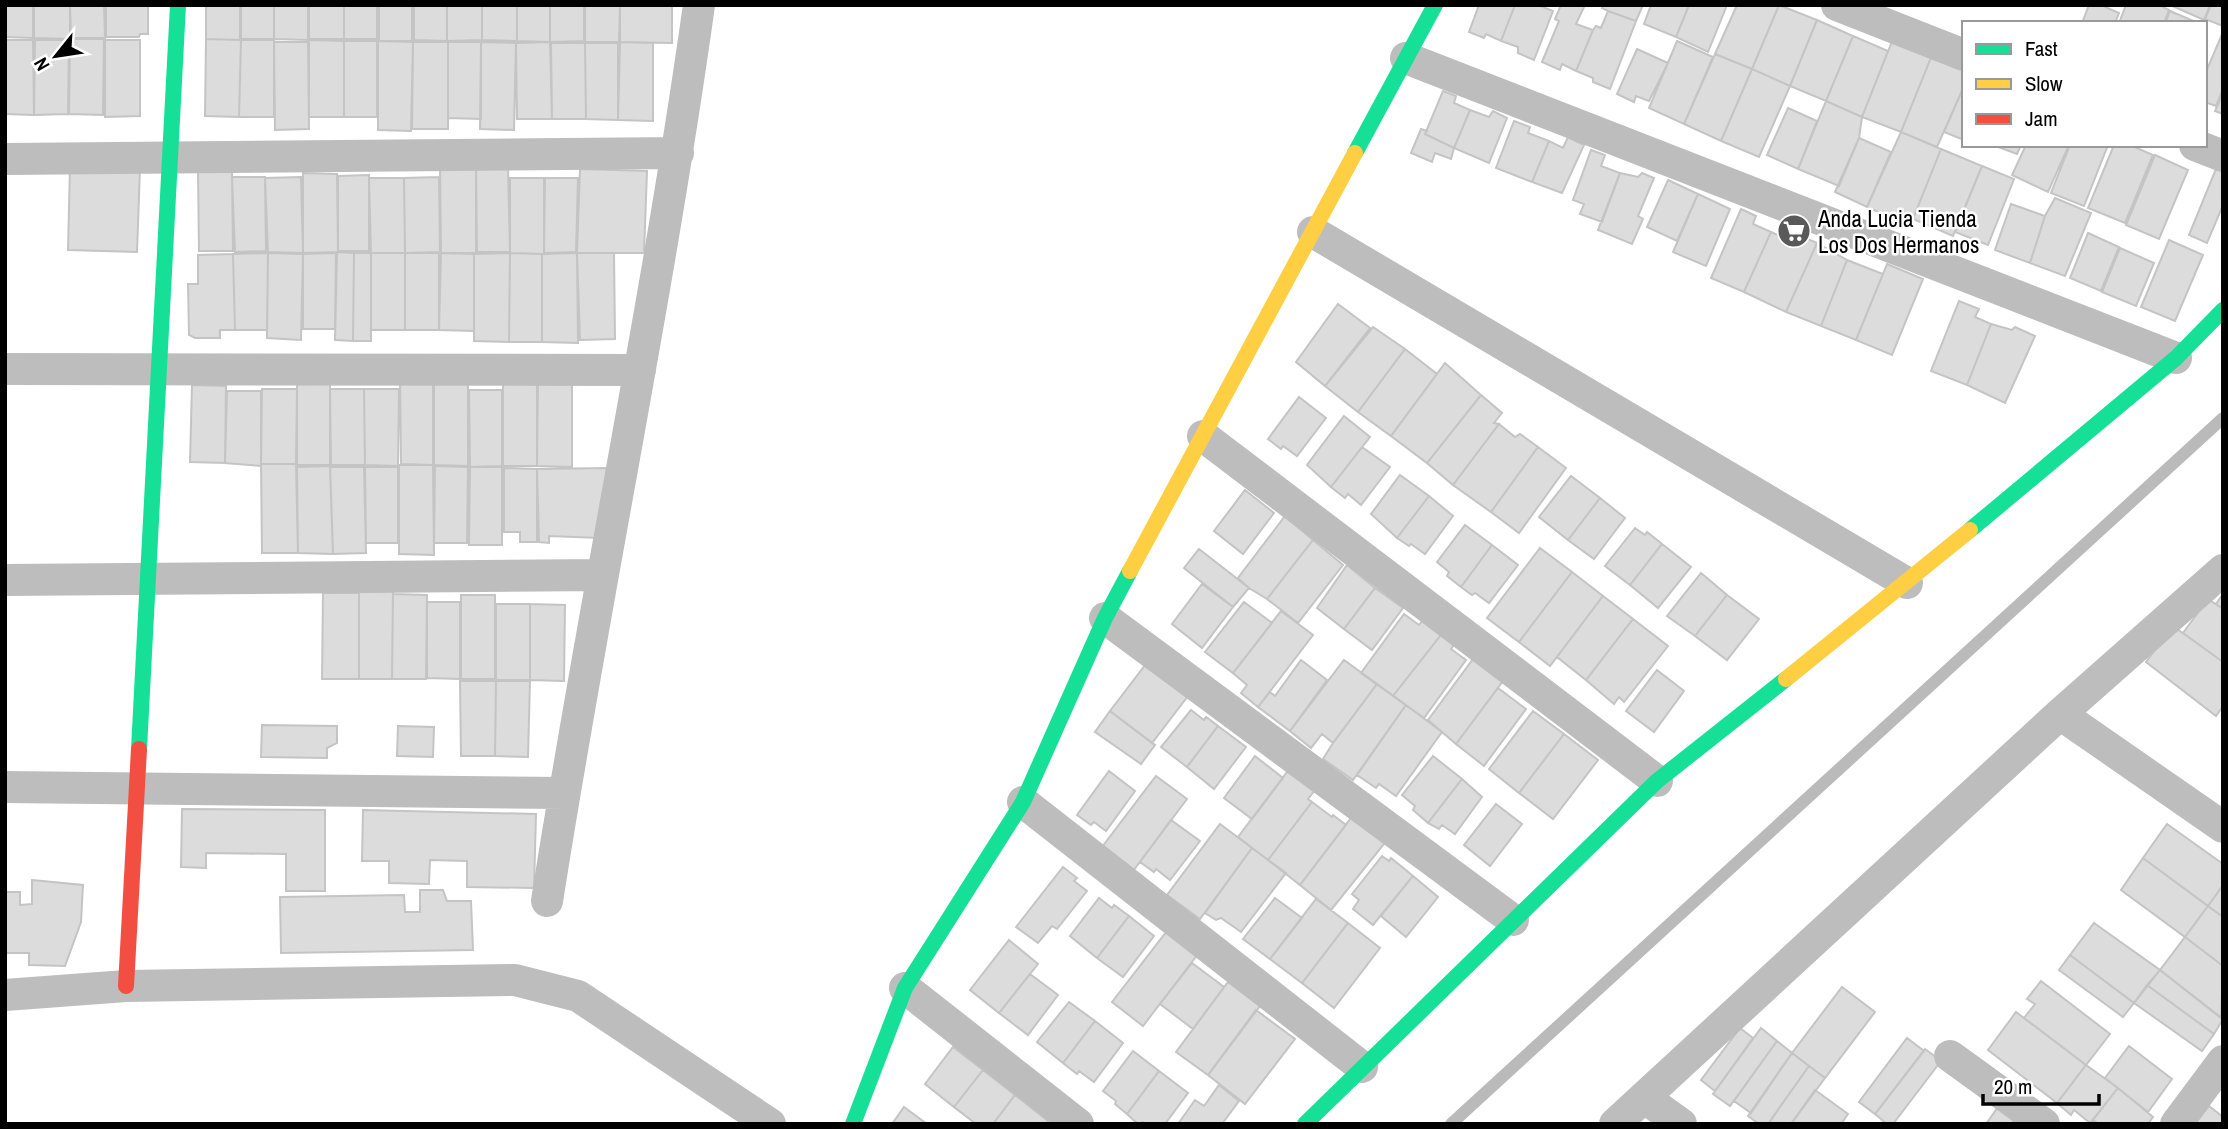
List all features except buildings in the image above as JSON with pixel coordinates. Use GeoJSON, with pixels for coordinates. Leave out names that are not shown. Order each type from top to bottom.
{"type":"FeatureCollection","features":[{"type":"Feature","properties":{"kind":"street"},"geometry":{"type":"LineString","coordinates":[[127,986],[178,5]]}},
{"type":"Feature","properties":{"kind":"street"},"geometry":{"type":"LineString","coordinates":[[547,901],[678,153],[699,5]]}},
{"type":"Feature","properties":{"kind":"street"},"geometry":{"type":"LineString","coordinates":[[853,1124],[905,988],[1023,802],[1105,618],[1435,5]]}},
{"type":"Feature","properties":{"kind":"street"},"geometry":{"type":"LineString","coordinates":[[1837,5],[1962,54]]}},
{"type":"Feature","properties":{"kind":"street"},"geometry":{"type":"LineString","coordinates":[[1406,58],[2176,358]]}},
{"type":"Feature","properties":{"kind":"street"},"geometry":{"type":"LineString","coordinates":[[2200,147],[2223,156]]}},
{"type":"Feature","properties":{"kind":"street"},"geometry":{"type":"LineString","coordinates":[[5,159],[678,153]]}},
{"type":"Feature","properties":{"kind":"street"},"geometry":{"type":"LineString","coordinates":[[1313,232],[1907,583]]}},
{"type":"Feature","properties":{"kind":"street"},"geometry":{"type":"LineString","coordinates":[[1305,1124],[1657,781],[1907,583],[2176,358],[2223,310]]}},
{"type":"Feature","properties":{"kind":"street"},"geometry":{"type":"LineString","coordinates":[[5,369],[640,370]]}},
{"type":"Feature","properties":{"kind":"street"},"geometry":{"type":"LineString","coordinates":[[1203,436],[1657,781]]}},
{"type":"Feature","properties":{"kind":"street"},"geometry":{"type":"LineString","coordinates":[[1615,1124],[1825,928],[2223,570]]}},
{"type":"Feature","properties":{"kind":"street"},"geometry":{"type":"LineString","coordinates":[[5,580],[603,575]]}},
{"type":"Feature","properties":{"kind":"street"},"geometry":{"type":"LineString","coordinates":[[1105,618],[1513,920]]}},
{"type":"Feature","properties":{"kind":"street"},"geometry":{"type":"LineString","coordinates":[[2060,714],[2223,827]]}},
{"type":"Feature","properties":{"kind":"street"},"geometry":{"type":"LineString","coordinates":[[5,787],[564,793]]}},
{"type":"Feature","properties":{"kind":"street"},"geometry":{"type":"LineString","coordinates":[[1023,802],[1362,1067]]}},
{"type":"Feature","properties":{"kind":"street"},"geometry":{"type":"LineString","coordinates":[[5,995],[127,986],[515,980],[578,996],[770,1124]]}},
{"type":"Feature","properties":{"kind":"street"},"geometry":{"type":"LineString","coordinates":[[905,988],[1078,1124]]}},
{"type":"Feature","properties":{"kind":"street"},"geometry":{"type":"LineString","coordinates":[[1950,1056],[2044,1124]]}},
{"type":"Feature","properties":{"kind":"street"},"geometry":{"type":"LineString","coordinates":[[2176,1124],[2223,1061]]}},
{"type":"Feature","properties":{"kind":"street"},"geometry":{"type":"LineString","coordinates":[[1645,1098],[1681,1124]]}},
{"type":"Feature","properties":{"kind":"waterway"},"geometry":{"type":"LineString","coordinates":[[1451,1124],[2223,418]]}},
{"type":"Feature","properties":{"kind":"traffic: fast"},"geometry":{"type":"LineString","coordinates":[[139,749],[178,5]]}},
{"type":"Feature","properties":{"kind":"traffic: fast"},"geometry":{"type":"LineString","coordinates":[[1355,153],[1435,5]]}},
{"type":"Feature","properties":{"kind":"traffic: fast"},"geometry":{"type":"LineString","coordinates":[[1970,530],[2176,358],[2223,310]]}},
{"type":"Feature","properties":{"kind":"traffic: fast"},"geometry":{"type":"LineString","coordinates":[[853,1124],[905,988],[1023,802],[1105,618],[1130,571]]}},
{"type":"Feature","properties":{"kind":"traffic: fast"},"geometry":{"type":"LineString","coordinates":[[1305,1124],[1657,781],[1786,679]]}},
{"type":"Feature","properties":{"kind":"traffic: slow"},"geometry":{"type":"LineString","coordinates":[[1130,571],[1355,153]]}},
{"type":"Feature","properties":{"kind":"traffic: slow"},"geometry":{"type":"LineString","coordinates":[[1786,679],[1970,530]]}},
{"type":"Feature","properties":{"kind":"traffic: jam"},"geometry":{"type":"LineString","coordinates":[[126,986],[139,749]]}},
{"type":"Feature","properties":{"kind":"place","name":"Anda Lucia Tienda Los Dos Hermanos"},"geometry":{"type":"Point","coordinates":[1794,231]}}]}
